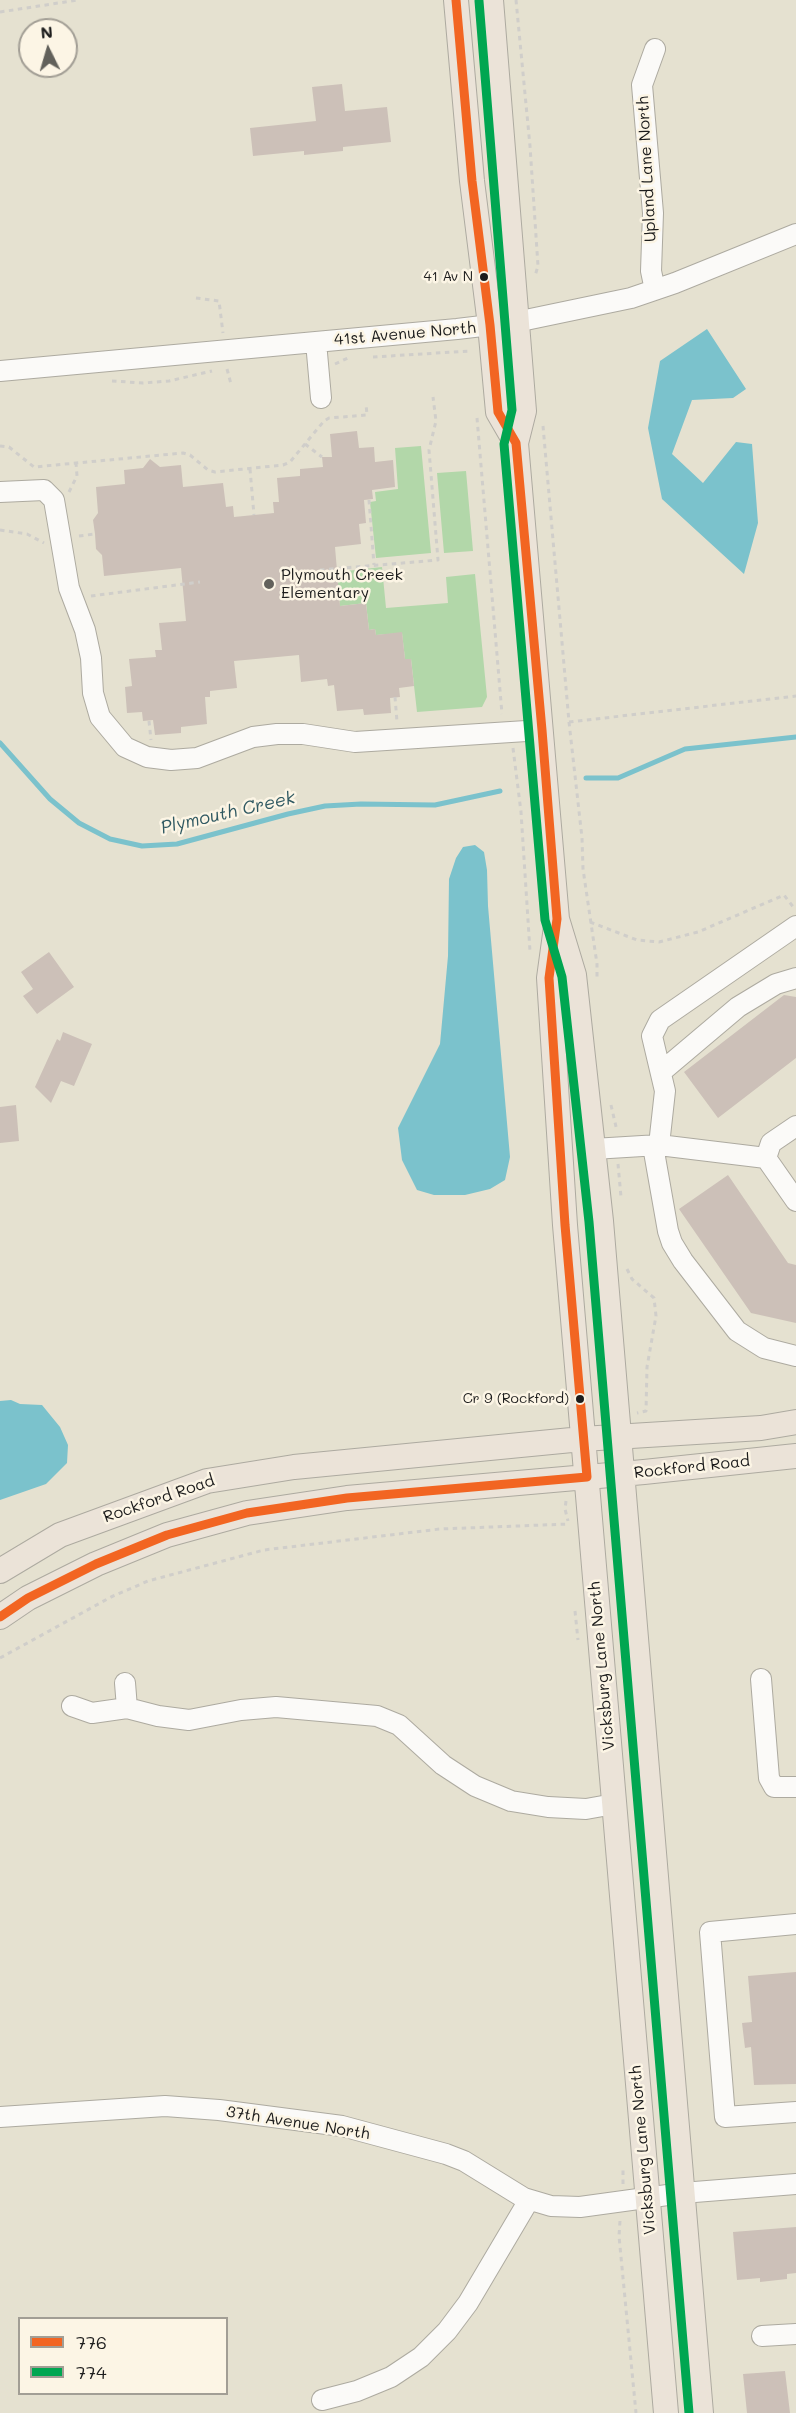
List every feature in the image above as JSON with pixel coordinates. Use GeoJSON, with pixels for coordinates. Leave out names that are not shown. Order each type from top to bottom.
{"type":"FeatureCollection","features":[{"type":"Feature","properties":{"kind":"main road","name":"Vicksburg Lane North"},"geometry":{"type":"LineString","coordinates":[[456,0],[472,181],[498,412],[516,442]]}},
{"type":"Feature","properties":{"kind":"main road","name":"Vicksburg Lane North"},"geometry":{"type":"LineString","coordinates":[[491,0],[524,411],[516,442],[557,918],[574,975],[593,1149],[701,2413]]}},
{"type":"Feature","properties":{"kind":"main road","name":"Vicksburg Lane North"},"geometry":{"type":"LineString","coordinates":[[557,918],[549,978],[582,1439],[576,1478],[614,1804],[666,2413]]}},
{"type":"Feature","properties":{"kind":"main road","name":"Rockford Road"},"geometry":{"type":"LineString","coordinates":[[0,1571],[60,1535],[207,1481],[294,1467],[582,1439],[617,1425],[761,1428],[796,1422]]}},
{"type":"Feature","properties":{"kind":"main road","name":"Rockford Road"},"geometry":{"type":"LineString","coordinates":[[0,1617],[28,1598],[96,1564],[166,1535],[248,1513],[347,1498],[796,1456]]}},
{"type":"Feature","properties":{"kind":"street","name":"Upland Lane North"},"geometry":{"type":"LineString","coordinates":[[655,49],[642,85],[653,213],[651,271],[655,290]]}},
{"type":"Feature","properties":{"kind":"street","name":"41st Avenue North"},"geometry":{"type":"LineString","coordinates":[[0,371],[516,322],[631,298],[796,234]]}},
{"type":"Feature","properties":{"kind":"street"},"geometry":{"type":"LineString","coordinates":[[316,342],[321,398]]}},
{"type":"Feature","properties":{"kind":"street"},"geometry":{"type":"LineString","coordinates":[[0,492],[44,490],[54,500],[59,516],[69,588],[85,630],[91,658],[93,693],[100,717],[125,747],[147,757],[171,760],[197,758],[253,737],[277,734],[303,734],[356,742],[542,730]]}},
{"type":"Feature","properties":{"kind":"street"},"geometry":{"type":"LineString","coordinates":[[796,926],[660,1020],[652,1036],[665,1091],[656,1146],[668,1231],[672,1243],[683,1261],[737,1331],[764,1348],[796,1356]]}},
{"type":"Feature","properties":{"kind":"street"},"geometry":{"type":"LineString","coordinates":[[661,1072],[738,1007],[776,984],[796,978]]}},
{"type":"Feature","properties":{"kind":"street"},"geometry":{"type":"LineString","coordinates":[[766,1158],[771,1143],[796,1126]]}},
{"type":"Feature","properties":{"kind":"street"},"geometry":{"type":"LineString","coordinates":[[593,1149],[656,1146],[766,1158],[796,1201]]}},
{"type":"Feature","properties":{"kind":"street"},"geometry":{"type":"LineString","coordinates":[[760,1679],[769,1779],[774,1787],[796,1787]]}},
{"type":"Feature","properties":{"kind":"street"},"geometry":{"type":"LineString","coordinates":[[125,1683],[127,1708]]}},
{"type":"Feature","properties":{"kind":"street"},"geometry":{"type":"LineString","coordinates":[[72,1706],[92,1713],[127,1708],[158,1716],[189,1720],[241,1710],[276,1707],[377,1716],[399,1725],[443,1765],[475,1786],[511,1801],[548,1808],[586,1809],[614,1804]]}},
{"type":"Feature","properties":{"kind":"street"},"geometry":{"type":"LineString","coordinates":[[796,1924],[710,1932],[725,2117],[796,2112]]}},
{"type":"Feature","properties":{"kind":"street","name":"37th Avenue North"},"geometry":{"type":"LineString","coordinates":[[0,2117],[165,2106],[219,2110],[342,2126],[446,2154],[464,2161],[529,2200],[551,2206],[580,2207],[682,2193],[796,2184]]}},
{"type":"Feature","properties":{"kind":"street"},"geometry":{"type":"LineString","coordinates":[[322,2400],[357,2391],[391,2377],[421,2357],[447,2331],[468,2302],[529,2200]]}},
{"type":"Feature","properties":{"kind":"street"},"geometry":{"type":"LineString","coordinates":[[762,2336],[796,2334]]}},
{"type":"Feature","properties":{"kind":"path"},"geometry":{"type":"LineString","coordinates":[[0,12],[78,0]]}},
{"type":"Feature","properties":{"kind":"path"},"geometry":{"type":"LineString","coordinates":[[516,0],[530,146],[538,266],[533,285]]}},
{"type":"Feature","properties":{"kind":"path"},"geometry":{"type":"LineString","coordinates":[[370,357],[470,351]]}},
{"type":"Feature","properties":{"kind":"path"},"geometry":{"type":"LineString","coordinates":[[318,364],[336,364],[353,357]]}},
{"type":"Feature","properties":{"kind":"path"},"geometry":{"type":"LineString","coordinates":[[227,369],[233,368]]}},
{"type":"Feature","properties":{"kind":"path"},"geometry":{"type":"LineString","coordinates":[[102,380],[158,382],[215,371]]}},
{"type":"Feature","properties":{"kind":"path"},"geometry":{"type":"LineString","coordinates":[[320,570],[438,560],[429,450],[436,421],[433,397]]}},
{"type":"Feature","properties":{"kind":"path"},"geometry":{"type":"LineString","coordinates":[[0,446],[9,447],[34,467],[183,453],[190,455],[208,470],[215,472],[283,465],[290,462],[329,418],[367,415],[366,404]]}},
{"type":"Feature","properties":{"kind":"path"},"geometry":{"type":"LineString","coordinates":[[542,422],[583,869],[597,964],[596,987]]}},
{"type":"Feature","properties":{"kind":"path"},"geometry":{"type":"LineString","coordinates":[[305,444],[322,457]]}},
{"type":"Feature","properties":{"kind":"path"},"geometry":{"type":"LineString","coordinates":[[250,468],[254,515]]}},
{"type":"Feature","properties":{"kind":"path"},"geometry":{"type":"LineString","coordinates":[[369,500],[374,565]]}},
{"type":"Feature","properties":{"kind":"path"},"geometry":{"type":"LineString","coordinates":[[0,530],[27,534],[46,545],[62,549]]}},
{"type":"Feature","properties":{"kind":"path"},"geometry":{"type":"LineString","coordinates":[[84,597],[200,582]]}},
{"type":"Feature","properties":{"kind":"path"},"geometry":{"type":"LineString","coordinates":[[569,722],[796,696]]}},
{"type":"Feature","properties":{"kind":"path"},"geometry":{"type":"LineString","coordinates":[[395,697],[399,740]]}},
{"type":"Feature","properties":{"kind":"path"},"geometry":{"type":"LineString","coordinates":[[590,922],[637,940],[659,942],[698,932],[784,895],[796,910]]}},
{"type":"Feature","properties":{"kind":"path"},"geometry":{"type":"LineString","coordinates":[[609,1098],[617,1131],[621,1201]]}},
{"type":"Feature","properties":{"kind":"path"},"geometry":{"type":"LineString","coordinates":[[617,1425],[646,1411],[647,1367],[656,1316],[654,1298],[632,1279],[626,1266]]}},
{"type":"Feature","properties":{"kind":"path"},"geometry":{"type":"LineString","coordinates":[[0,1658],[111,1597],[148,1581],[264,1550],[440,1529],[569,1524],[565,1509],[576,1478]]}},
{"type":"Feature","properties":{"kind":"path"},"geometry":{"type":"LineString","coordinates":[[575,1610],[578,1641]]}},
{"type":"Feature","properties":{"kind":"path"},"geometry":{"type":"LineString","coordinates":[[623,2165],[619,2236],[636,2413]]}},
{"type":"Feature","properties":{"kind":"green space"},"geometry":{"type":"Polygon","coordinates":[[[421,446],[431,553],[376,558],[370,502],[376,501],[375,492],[398,489],[395,448],[421,446]]]}},
{"type":"Feature","properties":{"kind":"green space"},"geometry":{"type":"Polygon","coordinates":[[[466,471],[473,551],[444,553],[437,473],[466,471]]]}},
{"type":"Feature","properties":{"kind":"green space"},"geometry":{"type":"Polygon","coordinates":[[[382,567],[386,608],[448,603],[446,577],[475,574],[487,697],[482,707],[417,712],[411,659],[405,659],[402,633],[376,635],[375,629],[369,630],[366,603],[340,606],[337,572],[382,567]]]}},
{"type":"Feature","properties":{"kind":"water"},"geometry":{"type":"Polygon","coordinates":[[[707,329],[746,389],[733,398],[692,400],[672,454],[703,483],[736,442],[752,444],[758,523],[744,574],[662,499],[648,428],[660,361],[707,329]]]}},
{"type":"Feature","properties":{"kind":"water"},"geometry":{"type":"Polygon","coordinates":[[[475,845],[484,852],[487,870],[488,906],[510,1157],[505,1180],[490,1189],[465,1195],[434,1195],[417,1190],[402,1160],[398,1128],[440,1044],[448,956],[449,879],[456,858],[463,847],[475,845]]]}},
{"type":"Feature","properties":{"kind":"water"},"geometry":{"type":"Polygon","coordinates":[[[11,1400],[20,1404],[42,1405],[60,1427],[68,1445],[67,1463],[46,1484],[0,1500],[0,1401],[11,1400]]]}},
{"type":"Feature","properties":{"kind":"building"},"geometry":{"type":"Polygon","coordinates":[[[342,84],[345,111],[387,107],[391,142],[343,147],[343,151],[304,155],[304,151],[253,156],[250,128],[316,121],[312,87],[342,84]]]}},
{"type":"Feature","properties":{"kind":"building","name":"Plymouth Creek Elementary"},"geometry":{"type":"Polygon","coordinates":[[[357,431],[359,448],[374,447],[375,462],[393,460],[395,487],[372,490],[373,499],[364,500],[366,523],[359,524],[361,544],[335,547],[340,606],[366,603],[369,630],[375,629],[376,635],[402,632],[405,659],[411,659],[414,686],[399,688],[400,697],[390,698],[391,713],[364,715],[363,709],[337,711],[334,685],[328,686],[327,679],[301,682],[299,655],[234,661],[237,688],[210,691],[210,697],[205,697],[207,724],[181,727],[181,733],[155,735],[153,720],[143,721],[142,712],[127,713],[125,687],[132,686],[129,659],[156,657],[155,650],[162,650],[159,623],[186,621],[181,568],[104,576],[102,555],[96,549],[93,520],[98,513],[96,487],[125,484],[124,470],[143,468],[150,459],[160,467],[181,465],[183,487],[223,483],[226,507],[233,506],[234,517],[274,513],[273,502],[279,502],[277,478],[300,476],[300,469],[323,467],[322,457],[332,457],[330,434],[357,431]]]}},
{"type":"Feature","properties":{"kind":"building"},"geometry":{"type":"Polygon","coordinates":[[[49,952],[74,987],[37,1014],[23,996],[33,989],[21,972],[49,952]]]}},
{"type":"Feature","properties":{"kind":"building"},"geometry":{"type":"Polygon","coordinates":[[[784,995],[796,997],[796,1058],[718,1118],[684,1072],[784,995]]]}},
{"type":"Feature","properties":{"kind":"building"},"geometry":{"type":"Polygon","coordinates":[[[63,1032],[92,1044],[74,1086],[61,1081],[51,1103],[35,1087],[57,1039],[60,1041],[63,1032]]]}},
{"type":"Feature","properties":{"kind":"building"},"geometry":{"type":"Polygon","coordinates":[[[16,1105],[19,1141],[0,1143],[0,1107],[16,1105]]]}},
{"type":"Feature","properties":{"kind":"building"},"geometry":{"type":"Polygon","coordinates":[[[728,1175],[788,1263],[796,1265],[796,1323],[751,1313],[679,1209],[728,1175]]]}},
{"type":"Feature","properties":{"kind":"building"},"geometry":{"type":"Polygon","coordinates":[[[796,1972],[796,2084],[754,2085],[751,2047],[745,2048],[742,2023],[752,2022],[748,1976],[796,1972]]]}},
{"type":"Feature","properties":{"kind":"building"},"geometry":{"type":"Polygon","coordinates":[[[796,2227],[796,2273],[787,2274],[787,2279],[760,2282],[760,2278],[737,2280],[733,2232],[796,2227]]]}},
{"type":"Feature","properties":{"kind":"building"},"geometry":{"type":"Polygon","coordinates":[[[785,2371],[790,2413],[747,2413],[743,2374],[785,2371]]]}},
{"type":"Feature","properties":{"kind":"waterway","name":"Plymouth Creek"},"geometry":{"type":"LineString","coordinates":[[586,778],[618,778],[685,749],[796,737]]}},
{"type":"Feature","properties":{"kind":"waterway","name":"Plymouth Creek"},"geometry":{"type":"LineString","coordinates":[[0,743],[50,799],[79,823],[110,839],[142,846],[177,844],[325,806],[435,805],[500,791]]}},
{"type":"Feature","properties":{"kind":"transit line","name":"776"},"geometry":{"type":"LineString","coordinates":[[0,1617],[28,1598],[96,1564],[167,1535],[247,1513],[347,1498],[587,1477],[565,1225],[549,978],[557,919],[542,730],[516,443],[498,412],[472,181],[456,0]]}},
{"type":"Feature","properties":{"kind":"transit line","name":"774"},"geometry":{"type":"LineString","coordinates":[[479,1],[512,410],[504,444],[545,920],[562,977],[589,1222],[689,2413]]}},
{"type":"Feature","properties":{"kind":"place","name":"41 Av N"},"geometry":{"type":"Point","coordinates":[484,277]}},
{"type":"Feature","properties":{"kind":"place","name":"Plymouth Creek Elementary"},"geometry":{"type":"Point","coordinates":[269,584]}},
{"type":"Feature","properties":{"kind":"place","name":"Cr 9 (Rockford)"},"geometry":{"type":"Point","coordinates":[580,1399]}}]}
